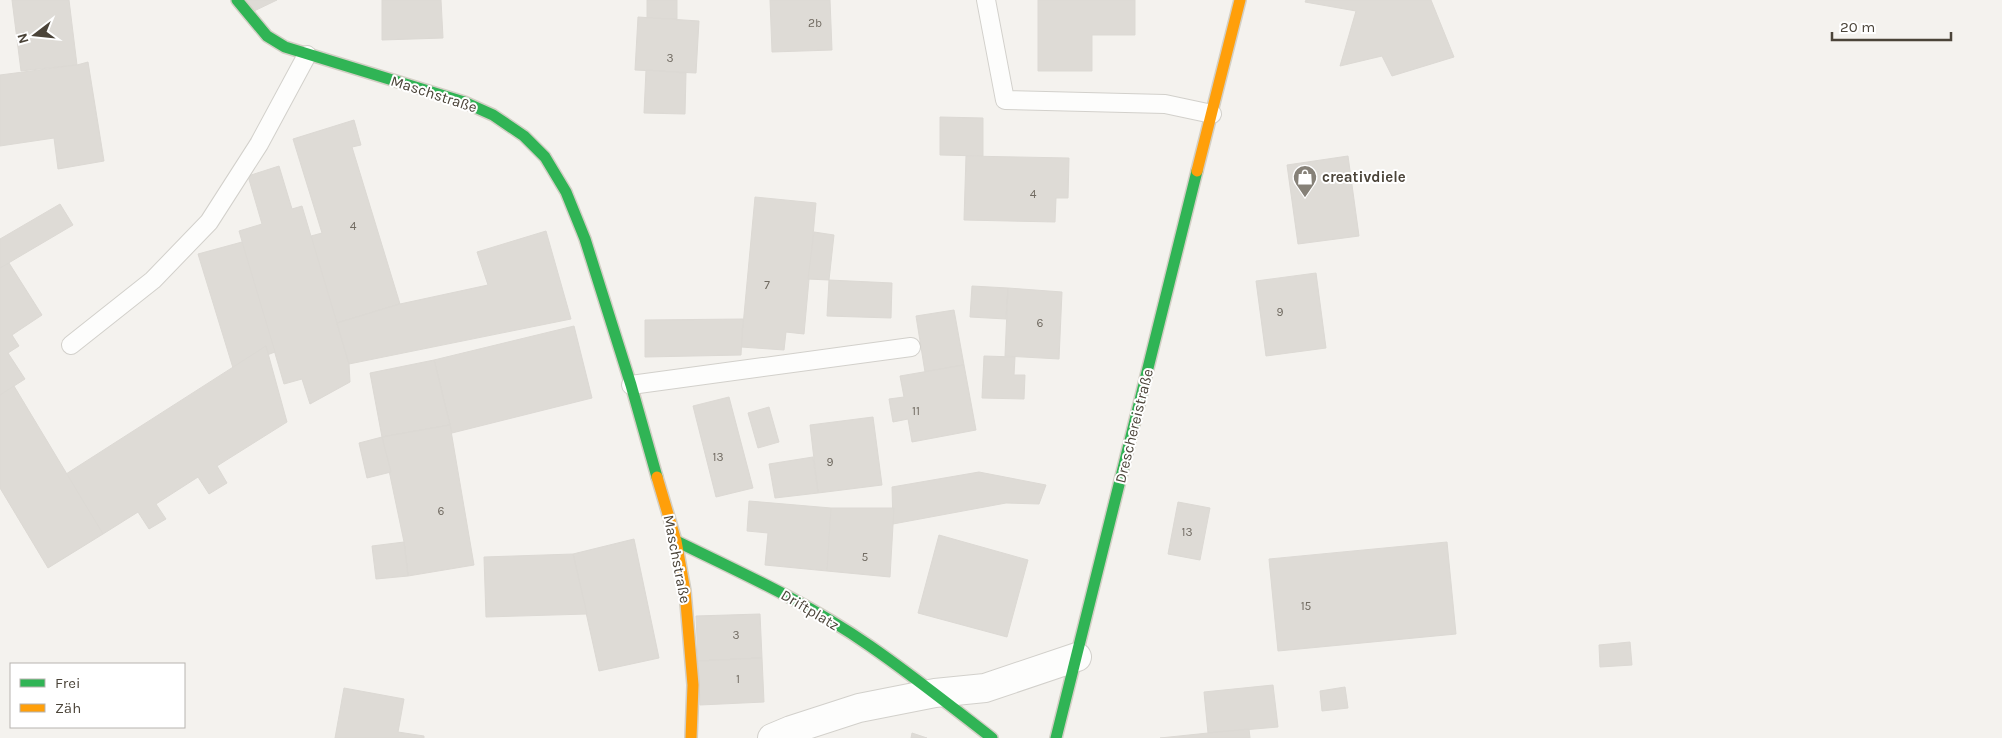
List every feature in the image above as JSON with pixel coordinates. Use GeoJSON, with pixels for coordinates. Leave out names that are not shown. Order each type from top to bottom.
{"type":"FeatureCollection","features":[{"type":"Feature","properties":{"kind":"street","name":"Maschstraße"},"geometry":{"type":"LineString","coordinates":[[238,0],[268,36],[284,47],[464,102],[493,115],[524,136],[545,157],[566,192],[585,238],[631,385],[676,541],[685,590],[692,685],[691,738]]}},
{"type":"Feature","properties":{"kind":"street","name":"Dreschereistraße"},"geometry":{"type":"LineString","coordinates":[[1056,738],[1240,0]]}},
{"type":"Feature","properties":{"kind":"street","name":"Driftplatz"},"geometry":{"type":"LineString","coordinates":[[676,541],[774,588],[869,646],[935,693],[992,738]]}},
{"type":"Feature","properties":{"kind":"street"},"geometry":{"type":"LineString","coordinates":[[772,738],[859,708],[935,693],[985,688],[1077,658]]}},
{"type":"Feature","properties":{"kind":"lane"},"geometry":{"type":"LineString","coordinates":[[986,0],[1005,100],[1165,104],[1212,114]]}},
{"type":"Feature","properties":{"kind":"lane"},"geometry":{"type":"LineString","coordinates":[[71,345],[153,280],[208,222],[259,144],[307,55]]}},
{"type":"Feature","properties":{"kind":"lane"},"geometry":{"type":"LineString","coordinates":[[631,385],[911,347]]}},
{"type":"Feature","properties":{"kind":"building"},"geometry":{"type":"Polygon","coordinates":[[[12,0],[69,0],[77,65],[21,71],[12,0]]]}},
{"type":"Feature","properties":{"kind":"building"},"geometry":{"type":"Polygon","coordinates":[[[246,0],[277,0],[252,12],[246,0]]]}},
{"type":"Feature","properties":{"kind":"building"},"geometry":{"type":"Polygon","coordinates":[[[382,0],[441,0],[443,38],[382,40],[382,0]]]}},
{"type":"Feature","properties":{"kind":"building"},"geometry":{"type":"Polygon","coordinates":[[[647,0],[677,0],[677,19],[647,19],[647,0]]]}},
{"type":"Feature","properties":{"kind":"building"},"geometry":{"type":"Polygon","coordinates":[[[770,0],[830,0],[832,50],[772,52],[770,0]]]}},
{"type":"Feature","properties":{"kind":"building"},"geometry":{"type":"Polygon","coordinates":[[[1038,0],[1135,0],[1135,35],[1092,35],[1092,71],[1038,71],[1038,0]]]}},
{"type":"Feature","properties":{"kind":"building"},"geometry":{"type":"Polygon","coordinates":[[[1306,0],[1431,0],[1454,57],[1392,76],[1382,56],[1340,66],[1356,11],[1305,2],[1306,0]]]}},
{"type":"Feature","properties":{"kind":"building"},"geometry":{"type":"Polygon","coordinates":[[[638,17],[699,21],[696,73],[635,70],[638,17]]]}},
{"type":"Feature","properties":{"kind":"building"},"geometry":{"type":"Polygon","coordinates":[[[88,62],[104,161],[58,169],[54,138],[0,146],[0,75],[88,62]]]}},
{"type":"Feature","properties":{"kind":"building"},"geometry":{"type":"Polygon","coordinates":[[[646,70],[686,73],[685,114],[644,113],[646,70]]]}},
{"type":"Feature","properties":{"kind":"building"},"geometry":{"type":"Polygon","coordinates":[[[940,117],[983,118],[983,156],[940,155],[940,117]]]}},
{"type":"Feature","properties":{"kind":"building"},"geometry":{"type":"Polygon","coordinates":[[[354,120],[361,145],[352,147],[400,304],[337,323],[311,236],[322,233],[293,139],[354,120]]]}},
{"type":"Feature","properties":{"kind":"building"},"geometry":{"type":"Polygon","coordinates":[[[966,156],[1069,158],[1068,198],[1056,198],[1055,222],[964,220],[966,156]]]}},
{"type":"Feature","properties":{"kind":"building"},"geometry":{"type":"Polygon","coordinates":[[[1348,156],[1359,236],[1298,244],[1287,165],[1348,156]]]}},
{"type":"Feature","properties":{"kind":"building"},"geometry":{"type":"Polygon","coordinates":[[[279,166],[292,209],[302,206],[349,364],[350,382],[310,404],[302,379],[284,384],[239,231],[262,224],[248,176],[279,166]]]}},
{"type":"Feature","properties":{"kind":"building"},"geometry":{"type":"Polygon","coordinates":[[[755,197],[816,203],[804,334],[786,332],[784,350],[741,347],[755,197]]]}},
{"type":"Feature","properties":{"kind":"building"},"geometry":{"type":"Polygon","coordinates":[[[60,204],[73,225],[0,268],[0,239],[60,204]]]}},
{"type":"Feature","properties":{"kind":"building"},"geometry":{"type":"Polygon","coordinates":[[[546,231],[571,319],[349,364],[337,323],[400,304],[488,285],[477,252],[546,231]]]}},
{"type":"Feature","properties":{"kind":"building"},"geometry":{"type":"Polygon","coordinates":[[[814,232],[834,235],[829,280],[808,279],[814,232]]]}},
{"type":"Feature","properties":{"kind":"building"},"geometry":{"type":"Polygon","coordinates":[[[242,242],[275,352],[267,355],[266,346],[233,368],[198,254],[242,242]]]}},
{"type":"Feature","properties":{"kind":"building"},"geometry":{"type":"Polygon","coordinates":[[[9,263],[42,315],[12,335],[19,346],[8,353],[25,379],[0,395],[0,268],[9,263]]]}},
{"type":"Feature","properties":{"kind":"building"},"geometry":{"type":"Polygon","coordinates":[[[1316,273],[1326,348],[1266,356],[1256,281],[1316,273]]]}},
{"type":"Feature","properties":{"kind":"building"},"geometry":{"type":"Polygon","coordinates":[[[829,280],[892,283],[891,318],[827,316],[829,280]]]}},
{"type":"Feature","properties":{"kind":"building"},"geometry":{"type":"Polygon","coordinates":[[[972,286],[1008,288],[1006,319],[970,317],[972,286]]]}},
{"type":"Feature","properties":{"kind":"building"},"geometry":{"type":"Polygon","coordinates":[[[1008,288],[1062,292],[1059,359],[1005,356],[1008,288]]]}},
{"type":"Feature","properties":{"kind":"building"},"geometry":{"type":"Polygon","coordinates":[[[954,310],[964,365],[925,372],[916,316],[954,310]]]}},
{"type":"Feature","properties":{"kind":"building"},"geometry":{"type":"Polygon","coordinates":[[[743,319],[741,355],[645,357],[645,320],[743,319]]]}},
{"type":"Feature","properties":{"kind":"building"},"geometry":{"type":"Polygon","coordinates":[[[574,326],[592,398],[452,433],[434,360],[574,326]]]}},
{"type":"Feature","properties":{"kind":"building"},"geometry":{"type":"Polygon","coordinates":[[[266,346],[287,422],[217,466],[227,483],[209,494],[198,477],[156,504],[166,519],[149,529],[138,512],[103,534],[66,474],[266,346]]]}},
{"type":"Feature","properties":{"kind":"building"},"geometry":{"type":"Polygon","coordinates":[[[984,356],[1015,357],[1014,375],[1025,375],[1024,399],[982,398],[984,356]]]}},
{"type":"Feature","properties":{"kind":"building"},"geometry":{"type":"Polygon","coordinates":[[[434,360],[450,425],[382,437],[370,373],[434,360]]]}},
{"type":"Feature","properties":{"kind":"building"},"geometry":{"type":"Polygon","coordinates":[[[964,365],[976,430],[912,442],[908,419],[893,422],[889,399],[904,397],[900,376],[964,365]]]}},
{"type":"Feature","properties":{"kind":"building"},"geometry":{"type":"Polygon","coordinates":[[[14,386],[103,534],[48,568],[0,488],[0,395],[14,386]]]}},
{"type":"Feature","properties":{"kind":"building"},"geometry":{"type":"Polygon","coordinates":[[[729,397],[753,488],[716,497],[693,406],[729,397]]]}},
{"type":"Feature","properties":{"kind":"building"},"geometry":{"type":"Polygon","coordinates":[[[769,407],[779,442],[758,448],[748,413],[769,407]]]}},
{"type":"Feature","properties":{"kind":"building"},"geometry":{"type":"Polygon","coordinates":[[[873,417],[882,485],[818,493],[810,425],[873,417]]]}},
{"type":"Feature","properties":{"kind":"building"},"geometry":{"type":"Polygon","coordinates":[[[450,425],[474,565],[408,576],[404,542],[382,437],[450,425]]]}},
{"type":"Feature","properties":{"kind":"building"},"geometry":{"type":"Polygon","coordinates":[[[382,437],[391,472],[367,478],[359,443],[382,437]]]}},
{"type":"Feature","properties":{"kind":"building"},"geometry":{"type":"Polygon","coordinates":[[[813,457],[818,493],[775,498],[769,464],[813,457]]]}},
{"type":"Feature","properties":{"kind":"building"},"geometry":{"type":"Polygon","coordinates":[[[979,472],[1046,485],[1039,504],[1006,503],[893,524],[892,487],[979,472]]]}},
{"type":"Feature","properties":{"kind":"building"},"geometry":{"type":"Polygon","coordinates":[[[749,501],[831,508],[827,571],[765,565],[768,533],[747,531],[749,501]]]}},
{"type":"Feature","properties":{"kind":"building"},"geometry":{"type":"Polygon","coordinates":[[[1178,502],[1210,508],[1200,560],[1168,554],[1178,502]]]}},
{"type":"Feature","properties":{"kind":"building"},"geometry":{"type":"Polygon","coordinates":[[[831,508],[894,508],[890,577],[827,571],[831,508]]]}},
{"type":"Feature","properties":{"kind":"building"},"geometry":{"type":"Polygon","coordinates":[[[939,535],[1028,560],[1007,637],[918,613],[939,535]]]}},
{"type":"Feature","properties":{"kind":"building"},"geometry":{"type":"Polygon","coordinates":[[[634,539],[659,658],[599,671],[573,554],[634,539]]]}},
{"type":"Feature","properties":{"kind":"building"},"geometry":{"type":"Polygon","coordinates":[[[404,542],[408,576],[376,579],[372,546],[404,542]]]}},
{"type":"Feature","properties":{"kind":"building"},"geometry":{"type":"Polygon","coordinates":[[[1447,542],[1456,634],[1278,651],[1269,559],[1447,542]]]}},
{"type":"Feature","properties":{"kind":"building"},"geometry":{"type":"Polygon","coordinates":[[[573,554],[587,614],[486,617],[484,557],[573,554]]]}},
{"type":"Feature","properties":{"kind":"building"},"geometry":{"type":"Polygon","coordinates":[[[760,614],[762,658],[698,661],[696,616],[760,614]]]}},
{"type":"Feature","properties":{"kind":"building"},"geometry":{"type":"Polygon","coordinates":[[[1630,642],[1632,665],[1600,667],[1599,645],[1630,642]]]}},
{"type":"Feature","properties":{"kind":"building"},"geometry":{"type":"Polygon","coordinates":[[[762,658],[764,702],[700,705],[698,661],[762,658]]]}},
{"type":"Feature","properties":{"kind":"building"},"geometry":{"type":"Polygon","coordinates":[[[1273,685],[1278,727],[1208,733],[1204,692],[1273,685]]]}},
{"type":"Feature","properties":{"kind":"building"},"geometry":{"type":"Polygon","coordinates":[[[1345,687],[1348,708],[1322,711],[1320,691],[1345,687]]]}},
{"type":"Feature","properties":{"kind":"building"},"geometry":{"type":"Polygon","coordinates":[[[344,688],[404,699],[398,732],[424,736],[424,738],[335,738],[344,688]]]}},
{"type":"Feature","properties":{"kind":"building"},"geometry":{"type":"Polygon","coordinates":[[[1249,729],[1250,738],[1160,738],[1208,733],[1249,729]]]}},
{"type":"Feature","properties":{"kind":"building"},"geometry":{"type":"Polygon","coordinates":[[[912,733],[927,738],[911,738],[912,733]]]}},
{"type":"Feature","properties":{"kind":"traffic: fast"},"geometry":{"type":"LineString","coordinates":[[237,0],[267,36],[285,47],[464,102],[493,115],[524,136],[545,157],[566,192],[585,239],[631,385],[657,477]]}},
{"type":"Feature","properties":{"kind":"traffic: fast"},"geometry":{"type":"LineString","coordinates":[[1056,738],[1197,171]]}},
{"type":"Feature","properties":{"kind":"traffic: fast"},"geometry":{"type":"LineString","coordinates":[[676,541],[824,616],[901,668],[992,738]]}},
{"type":"Feature","properties":{"kind":"traffic: slow"},"geometry":{"type":"LineString","coordinates":[[1197,171],[1240,0]]}},
{"type":"Feature","properties":{"kind":"traffic: slow"},"geometry":{"type":"LineString","coordinates":[[657,477],[676,541],[685,591],[693,685],[691,738]]}},
{"type":"Feature","properties":{"kind":"place","name":"creativdiele"},"geometry":{"type":"Point","coordinates":[1305,198]}}]}
